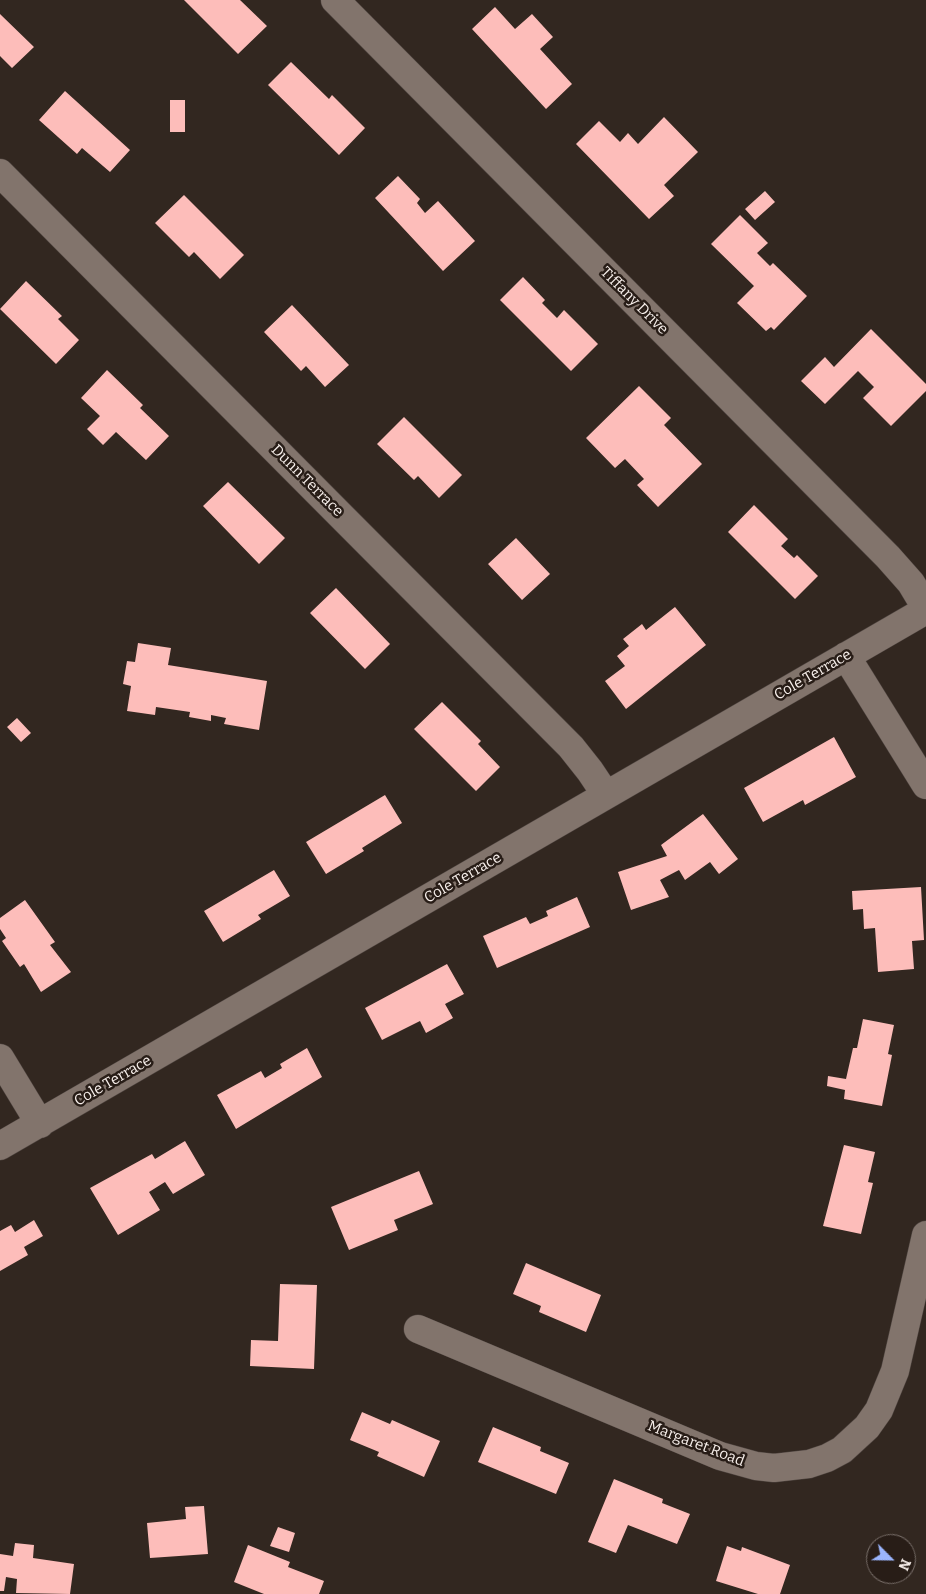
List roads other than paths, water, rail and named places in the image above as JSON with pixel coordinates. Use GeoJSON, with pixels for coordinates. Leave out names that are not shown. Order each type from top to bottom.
{"type":"FeatureCollection","features":[{"type":"Feature","properties":{"kind":"street","name":"Tiffany Drive"},"geometry":{"type":"LineString","coordinates":[[334,0],[888,557],[911,583],[926,609]]}},
{"type":"Feature","properties":{"kind":"street","name":"Dunn Terrace"},"geometry":{"type":"LineString","coordinates":[[0,173],[571,747],[606,795]]}},
{"type":"Feature","properties":{"kind":"street","name":"Cole Terrace"},"geometry":{"type":"LineString","coordinates":[[0,1146],[926,609]]}},
{"type":"Feature","properties":{"kind":"street"},"geometry":{"type":"LineString","coordinates":[[846,656],[926,785]]}},
{"type":"Feature","properties":{"kind":"street"},"geometry":{"type":"LineString","coordinates":[[0,1058],[40,1124]]}},
{"type":"Feature","properties":{"kind":"street","name":"Margaret Road"},"geometry":{"type":"LineString","coordinates":[[418,1329],[720,1456],[756,1466],[791,1467],[827,1458],[842,1450],[867,1427],[879,1410],[895,1371],[921,1278],[926,1235]]}}]}
